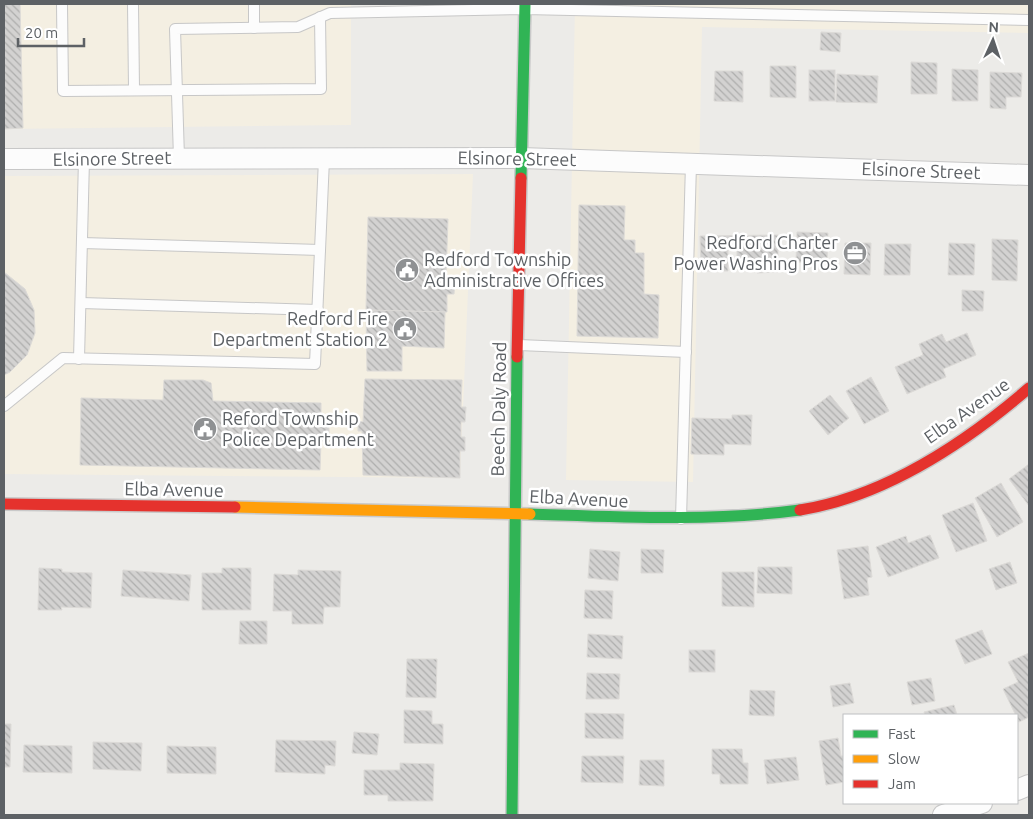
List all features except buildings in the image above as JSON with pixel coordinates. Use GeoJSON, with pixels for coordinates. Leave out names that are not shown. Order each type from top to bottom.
{"type":"FeatureCollection","features":[{"type":"Feature","properties":{"kind":"street","name":"Beech Daly Road"},"geometry":{"type":"LineString","coordinates":[[512,815],[514,513],[525,7]]}},
{"type":"Feature","properties":{"kind":"street","name":"Elsinore Street"},"geometry":{"type":"LineString","coordinates":[[4,159],[521,158],[1029,175]]}},
{"type":"Feature","properties":{"kind":"street","name":"Elba Avenue"},"geometry":{"type":"LineString","coordinates":[[4,504],[514,513],[681,520],[748,516],[810,508],[857,493],[902,474],[986,424],[1029,388]]}},
{"type":"Feature","properties":{"kind":"street"},"geometry":{"type":"LineString","coordinates":[[943,815],[979,804]]}},
{"type":"Feature","properties":{"kind":"lane"},"geometry":{"type":"LineString","coordinates":[[62,4],[63,91],[321,89],[320,17]]}},
{"type":"Feature","properties":{"kind":"lane"},"geometry":{"type":"LineString","coordinates":[[133,4],[134,89]]}},
{"type":"Feature","properties":{"kind":"lane"},"geometry":{"type":"LineString","coordinates":[[254,4],[254,28]]}},
{"type":"Feature","properties":{"kind":"lane"},"geometry":{"type":"LineString","coordinates":[[179,158],[174,29],[298,27],[330,13],[525,7],[643,8],[1029,20]]}},
{"type":"Feature","properties":{"kind":"lane"},"geometry":{"type":"LineString","coordinates":[[79,359],[84,159]]}},
{"type":"Feature","properties":{"kind":"lane"},"geometry":{"type":"LineString","coordinates":[[4,406],[63,358],[315,364],[324,159]]}},
{"type":"Feature","properties":{"kind":"lane"},"geometry":{"type":"LineString","coordinates":[[681,520],[691,164]]}},
{"type":"Feature","properties":{"kind":"lane"},"geometry":{"type":"LineString","coordinates":[[82,243],[320,250]]}},
{"type":"Feature","properties":{"kind":"lane"},"geometry":{"type":"LineString","coordinates":[[81,303],[318,310]]}},
{"type":"Feature","properties":{"kind":"lane"},"geometry":{"type":"LineString","coordinates":[[518,345],[686,352]]}},
{"type":"Feature","properties":{"kind":"shaded area"},"geometry":{"type":"Polygon","coordinates":[[[4,4],[351,4],[351,125],[4,129],[4,4]]]}},
{"type":"Feature","properties":{"kind":"shaded area"},"geometry":{"type":"Polygon","coordinates":[[[575,4],[1029,4],[1029,33],[702,27],[693,482],[566,480],[575,4]]]}},
{"type":"Feature","properties":{"kind":"shaded area"},"geometry":{"type":"Polygon","coordinates":[[[473,174],[460,478],[4,474],[4,176],[473,174]]]}},
{"type":"Feature","properties":{"kind":"traffic: fast"},"geometry":{"type":"LineString","coordinates":[[521,178],[525,4]]}},
{"type":"Feature","properties":{"kind":"traffic: fast"},"geometry":{"type":"LineString","coordinates":[[512,815],[517,357]]}},
{"type":"Feature","properties":{"kind":"traffic: fast"},"geometry":{"type":"LineString","coordinates":[[530,514],[699,517],[766,514],[800,510]]}},
{"type":"Feature","properties":{"kind":"traffic: slow"},"geometry":{"type":"LineString","coordinates":[[235,507],[530,514]]}},
{"type":"Feature","properties":{"kind":"traffic: jam"},"geometry":{"type":"LineString","coordinates":[[517,357],[521,178]]}},
{"type":"Feature","properties":{"kind":"traffic: jam"},"geometry":{"type":"LineString","coordinates":[[800,510],[832,503],[863,493],[893,480],[951,447],[1029,388]]}},
{"type":"Feature","properties":{"kind":"traffic: jam"},"geometry":{"type":"LineString","coordinates":[[4,504],[235,507]]}},
{"type":"Feature","properties":{"kind":"place","name":"Redford Charter Power Washing Pros"},"geometry":{"type":"Point","coordinates":[855,253]}},
{"type":"Feature","properties":{"kind":"place","name":"Redford Township Administrative Offices"},"geometry":{"type":"Point","coordinates":[407,270]}},
{"type":"Feature","properties":{"kind":"place","name":"Redford Fire Department Station 2"},"geometry":{"type":"Point","coordinates":[405,329]}},
{"type":"Feature","properties":{"kind":"place","name":"Reford Township Police Department"},"geometry":{"type":"Point","coordinates":[205,429]}}]}
